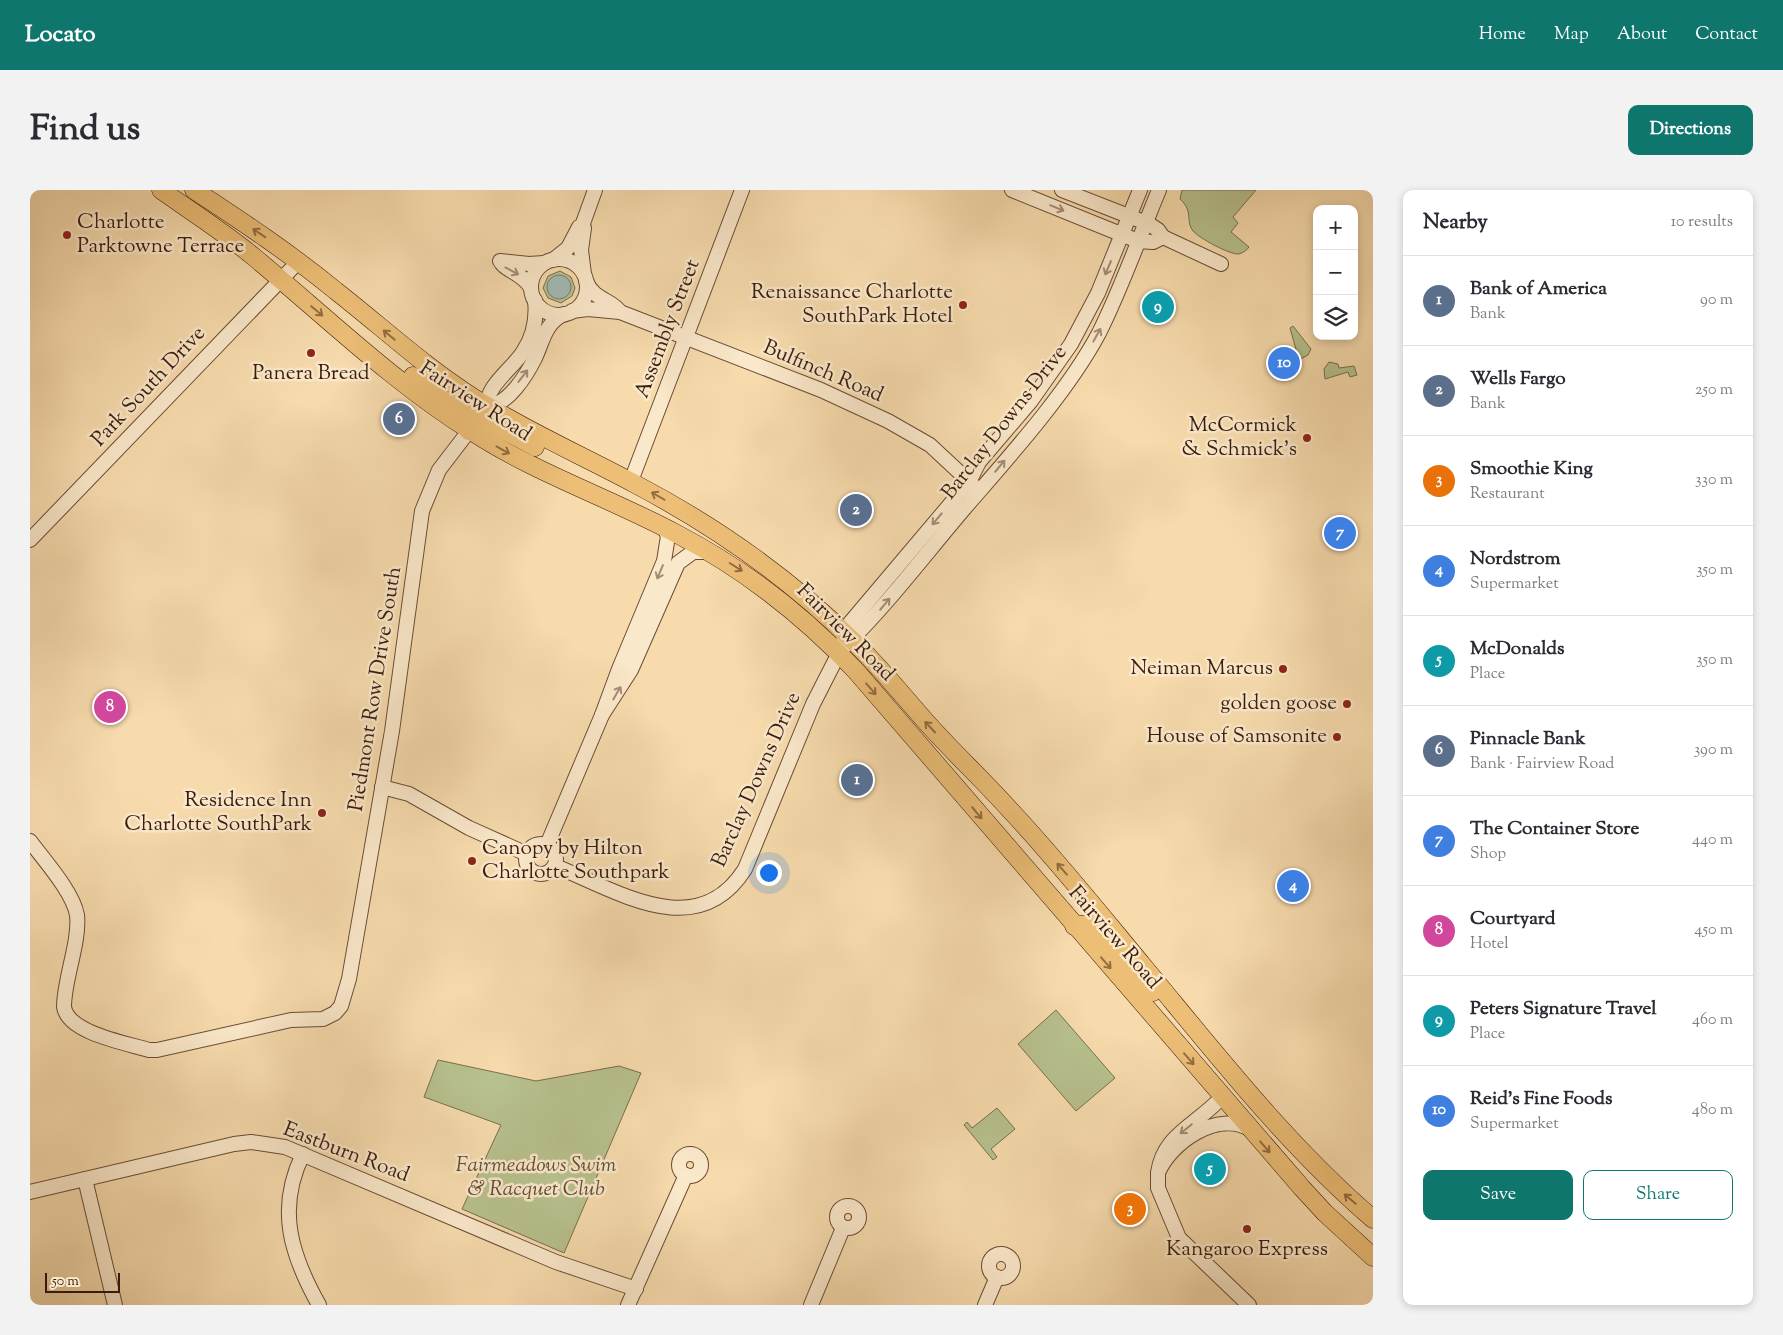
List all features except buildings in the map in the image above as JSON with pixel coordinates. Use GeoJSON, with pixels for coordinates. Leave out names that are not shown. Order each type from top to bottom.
{"type":"FeatureCollection","features":[{"type":"Feature","properties":{"kind":"main road","name":"Fairview Road"},"geometry":{"type":"LineString","coordinates":[[161,190],[233,241],[378,362],[423,398],[470,431],[523,461],[663,526],[713,553],[765,587],[800,616],[839,653],[1321,1209],[1373,1257]]}},
{"type":"Feature","properties":{"kind":"main road","name":"Fairview Road"},"geometry":{"type":"LineString","coordinates":[[194,190],[298,262],[425,364],[487,406],[554,445],[631,481],[701,522],[755,558],[806,597],[848,636],[927,723],[1020,820],[1237,1080],[1302,1153],[1338,1189],[1373,1219]]}},
{"type":"Feature","properties":{"kind":"main road"},"geometry":{"type":"LineString","coordinates":[[378,362],[386,360],[397,365],[464,412],[476,412],[487,406]]}},
{"type":"Feature","properties":{"kind":"main road"},"geometry":{"type":"LineString","coordinates":[[470,431],[478,426],[495,427],[592,472],[631,481]]}},
{"type":"Feature","properties":{"kind":"main road"},"geometry":{"type":"LineString","coordinates":[[1074,926],[1085,924],[1093,928],[1150,990],[1178,1008]]}},
{"type":"Feature","properties":{"kind":"street"},"geometry":{"type":"LineString","coordinates":[[533,294],[534,275],[567,250],[579,227],[582,226],[595,190]]}},
{"type":"Feature","properties":{"kind":"street","name":"Assembly Street"},"geometry":{"type":"LineString","coordinates":[[631,481],[742,190]]}},
{"type":"Feature","properties":{"kind":"street"},"geometry":{"type":"LineString","coordinates":[[1012,190],[1138,241],[1153,242],[1163,237]]}},
{"type":"Feature","properties":{"kind":"street"},"geometry":{"type":"LineString","coordinates":[[1062,190],[1146,223],[1158,230],[1163,237],[1221,264]]}},
{"type":"Feature","properties":{"kind":"street","name":"Barclay Downs Drive"},"geometry":{"type":"LineString","coordinates":[[974,486],[979,462],[1031,401],[1071,344],[1098,293],[1140,190]]}},
{"type":"Feature","properties":{"kind":"street","name":"Barclay Downs Drive"},"geometry":{"type":"LineString","coordinates":[[528,854],[527,864],[538,873],[548,872],[554,866],[655,907],[675,909],[692,907],[718,896],[734,883],[745,869],[816,698],[848,636],[1079,365],[1098,334],[1159,190]]}},
{"type":"Feature","properties":{"kind":"street"},"geometry":{"type":"LineString","coordinates":[[487,406],[498,404],[507,396],[531,365],[547,328],[584,299],[585,278],[581,250],[584,228],[582,226]]}},
{"type":"Feature","properties":{"kind":"street"},"geometry":{"type":"LineString","coordinates":[[568,313],[548,312],[533,294],[523,277],[502,265],[500,261],[529,264],[571,262],[585,278]]}},
{"type":"Feature","properties":{"kind":"street","name":"Park South Drive"},"geometry":{"type":"LineString","coordinates":[[30,540],[298,262]]}},
{"type":"Feature","properties":{"kind":"street","name":"Bulfinch Road"},"geometry":{"type":"LineString","coordinates":[[585,278],[595,294],[620,312]]}},
{"type":"Feature","properties":{"kind":"street","name":"Piedmont Row Drive South"},"geometry":{"type":"LineString","coordinates":[[30,840],[70,897],[76,912],[76,930],[64,1007],[67,1018],[82,1028],[149,1050],[157,1050],[290,1020],[326,1018],[338,1010],[345,994],[382,787],[397,697],[422,511],[439,470],[470,431],[487,406],[490,394],[529,342],[535,319],[533,294]]}},
{"type":"Feature","properties":{"kind":"street","name":"Bulfinch Road"},"geometry":{"type":"LineString","coordinates":[[568,313],[588,309],[620,312],[821,390],[896,425],[930,445],[956,467],[974,486]]}},
{"type":"Feature","properties":{"kind":"street"},"geometry":{"type":"LineString","coordinates":[[547,846],[664,561],[668,536],[663,526]]}},
{"type":"Feature","properties":{"kind":"street"},"geometry":{"type":"LineString","coordinates":[[602,714],[608,709],[634,663],[678,563],[693,552],[713,553]]}},
{"type":"Feature","properties":{"kind":"street"},"geometry":{"type":"LineString","coordinates":[[382,787],[401,791],[469,828],[528,854],[533,846],[547,846],[556,856],[554,866]]}},
{"type":"Feature","properties":{"kind":"street"},"geometry":{"type":"LineString","coordinates":[[1222,1097],[1207,1113],[1167,1145],[1160,1160],[1158,1188],[1179,1238],[1249,1305]]}},
{"type":"Feature","properties":{"kind":"street"},"geometry":{"type":"LineString","coordinates":[[1158,1173],[1166,1158],[1200,1130],[1212,1126],[1234,1124],[1251,1130]]}},
{"type":"Feature","properties":{"kind":"street","name":"Eastburn Road"},"geometry":{"type":"LineString","coordinates":[[30,1192],[234,1144],[268,1144],[303,1154],[556,1262],[636,1289]]}},
{"type":"Feature","properties":{"kind":"street"},"geometry":{"type":"LineString","coordinates":[[303,1154],[294,1180],[290,1203],[291,1242],[303,1277],[319,1305]]}},
{"type":"Feature","properties":{"kind":"street"},"geometry":{"type":"LineString","coordinates":[[628,1305],[686,1175]]}},
{"type":"Feature","properties":{"kind":"street"},"geometry":{"type":"LineString","coordinates":[[86,1179],[115,1305]]}},
{"type":"Feature","properties":{"kind":"street"},"geometry":{"type":"LineString","coordinates":[[811,1305],[844,1228]]}},
{"type":"Feature","properties":{"kind":"street"},"geometry":{"type":"LineString","coordinates":[[985,1305],[997,1277]]}},
{"type":"Feature","properties":{"kind":"green space"},"geometry":{"type":"Polygon","coordinates":[[[1182,190],[1256,190],[1233,217],[1238,223],[1231,232],[1249,247],[1240,254],[1235,254],[1215,246],[1196,234],[1191,227],[1187,208],[1180,199],[1182,190]]]}},
{"type":"Feature","properties":{"kind":"green space"},"geometry":{"type":"Polygon","coordinates":[[[560,271],[571,277],[575,288],[572,296],[561,303],[548,298],[543,288],[548,276],[560,271]]]}},
{"type":"Feature","properties":{"kind":"green space"},"geometry":{"type":"Polygon","coordinates":[[[1293,326],[1311,349],[1308,355],[1299,360],[1290,328],[1293,326]]]}},
{"type":"Feature","properties":{"kind":"green space"},"geometry":{"type":"Polygon","coordinates":[[[1329,362],[1338,364],[1339,368],[1354,366],[1357,375],[1350,377],[1348,372],[1325,379],[1324,369],[1329,362]]]}},
{"type":"Feature","properties":{"kind":"green space"},"geometry":{"type":"Polygon","coordinates":[[[1056,1010],[1115,1078],[1076,1111],[1018,1044],[1056,1010]]]}},
{"type":"Feature","properties":{"kind":"green space","name":"Fairmeadows Swim & Racquet Club"},"geometry":{"type":"Polygon","coordinates":[[[438,1060],[536,1081],[619,1066],[641,1073],[564,1253],[462,1209],[501,1125],[424,1097],[438,1060]]]}},
{"type":"Feature","properties":{"kind":"green space"},"geometry":{"type":"Polygon","coordinates":[[[997,1108],[1015,1129],[991,1149],[997,1157],[993,1160],[964,1125],[967,1122],[972,1128],[997,1108]]]}},
{"type":"Feature","properties":{"kind":"water"},"geometry":{"type":"Polygon","coordinates":[[[559,275],[567,279],[571,287],[567,295],[559,299],[551,295],[547,287],[551,279],[559,275]]]}},
{"type":"Feature","properties":{"kind":"place","name":"Charlotte Parktowne Terrace"},"geometry":{"type":"Point","coordinates":[67,235]}},
{"type":"Feature","properties":{"kind":"place","name":"Renaissance Charlotte SouthPark Hotel"},"geometry":{"type":"Point","coordinates":[963,305]}},
{"type":"Feature","properties":{"kind":"place","name":"Peters Signature Travel"},"geometry":{"type":"Point","coordinates":[1158,307]}},
{"type":"Feature","properties":{"kind":"place","name":"Panera Bread"},"geometry":{"type":"Point","coordinates":[311,353]}},
{"type":"Feature","properties":{"kind":"place","name":"Reid's Fine Foods"},"geometry":{"type":"Point","coordinates":[1284,363]}},
{"type":"Feature","properties":{"kind":"place","name":"Pinnacle Bank"},"geometry":{"type":"Point","coordinates":[399,419]}},
{"type":"Feature","properties":{"kind":"place","name":"McCormick & Schmick's"},"geometry":{"type":"Point","coordinates":[1307,438]}},
{"type":"Feature","properties":{"kind":"place","name":"Wells Fargo"},"geometry":{"type":"Point","coordinates":[856,510]}},
{"type":"Feature","properties":{"kind":"place","name":"The Container Store"},"geometry":{"type":"Point","coordinates":[1340,533]}},
{"type":"Feature","properties":{"kind":"place","name":"Neiman Marcus"},"geometry":{"type":"Point","coordinates":[1283,669]}},
{"type":"Feature","properties":{"kind":"place","name":"golden goose"},"geometry":{"type":"Point","coordinates":[1347,704]}},
{"type":"Feature","properties":{"kind":"place","name":"Courtyard"},"geometry":{"type":"Point","coordinates":[110,707]}},
{"type":"Feature","properties":{"kind":"place","name":"House of Samsonite"},"geometry":{"type":"Point","coordinates":[1337,737]}},
{"type":"Feature","properties":{"kind":"place","name":"Bank of America"},"geometry":{"type":"Point","coordinates":[857,780]}},
{"type":"Feature","properties":{"kind":"place","name":"Residence Inn Charlotte SouthPark"},"geometry":{"type":"Point","coordinates":[322,813]}},
{"type":"Feature","properties":{"kind":"place","name":"Canopy by Hilton Charlotte Southpark"},"geometry":{"type":"Point","coordinates":[472,861]}},
{"type":"Feature","properties":{"kind":"place","name":"Nordstrom"},"geometry":{"type":"Point","coordinates":[1293,886]}},
{"type":"Feature","properties":{"kind":"place","name":"McDonalds"},"geometry":{"type":"Point","coordinates":[1210,1169]}},
{"type":"Feature","properties":{"kind":"place","name":"Smoothie King"},"geometry":{"type":"Point","coordinates":[1130,1209]}},
{"type":"Feature","properties":{"kind":"place","name":"Kangaroo Express"},"geometry":{"type":"Point","coordinates":[1247,1229]}}]}
